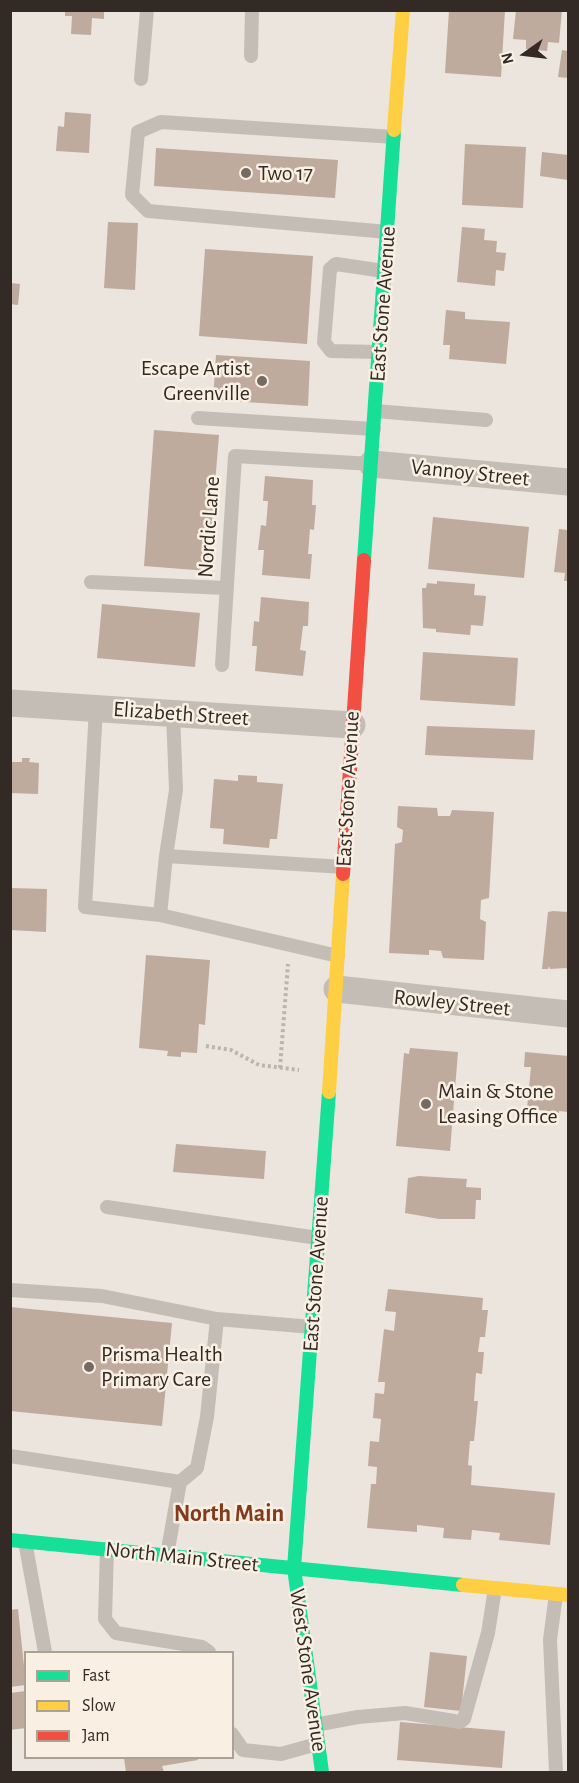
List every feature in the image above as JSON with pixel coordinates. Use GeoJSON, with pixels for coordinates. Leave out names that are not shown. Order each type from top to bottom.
{"type":"FeatureCollection","features":[{"type":"Feature","properties":{"kind":"main road","name":"East Stone Avenue"},"geometry":{"type":"LineString","coordinates":[[294,1568],[337,989],[352,725],[403,10]]}},
{"type":"Feature","properties":{"kind":"main road","name":"North Main Street"},"geometry":{"type":"LineString","coordinates":[[10,1540],[562,1595]]}},
{"type":"Feature","properties":{"kind":"main road","name":"West Stone Avenue"},"geometry":{"type":"LineString","coordinates":[[294,1568],[322,1773]]}},
{"type":"Feature","properties":{"kind":"street","name":"Vannoy Street"},"geometry":{"type":"LineString","coordinates":[[372,464],[568,482]]}},
{"type":"Feature","properties":{"kind":"street","name":"Elizabeth Street"},"geometry":{"type":"LineString","coordinates":[[10,703],[352,725]]}},
{"type":"Feature","properties":{"kind":"street","name":"Rowley Street"},"geometry":{"type":"LineString","coordinates":[[337,989],[568,1014]]}},
{"type":"Feature","properties":{"kind":"lane"},"geometry":{"type":"LineString","coordinates":[[141,79],[147,10]]}},
{"type":"Feature","properties":{"kind":"lane"},"geometry":{"type":"LineString","coordinates":[[251,56],[252,10]]}},
{"type":"Feature","properties":{"kind":"lane"},"geometry":{"type":"LineString","coordinates":[[388,232],[148,211],[132,195],[138,132],[161,122],[394,137]]}},
{"type":"Feature","properties":{"kind":"lane"},"geometry":{"type":"LineString","coordinates":[[380,352],[331,351],[324,342],[330,269],[336,264],[385,271]]}},
{"type":"Feature","properties":{"kind":"lane"},"geometry":{"type":"LineString","coordinates":[[375,411],[486,420]]}},
{"type":"Feature","properties":{"kind":"lane"},"geometry":{"type":"LineString","coordinates":[[198,418],[374,429]]}},
{"type":"Feature","properties":{"kind":"lane","name":"Nordic Lane"},"geometry":{"type":"LineString","coordinates":[[222,665],[235,456],[372,464]]}},
{"type":"Feature","properties":{"kind":"lane"},"geometry":{"type":"LineString","coordinates":[[92,582],[226,588]]}},
{"type":"Feature","properties":{"kind":"lane"},"geometry":{"type":"LineString","coordinates":[[96,708],[85,908],[160,915],[338,956]]}},
{"type":"Feature","properties":{"kind":"lane"},"geometry":{"type":"LineString","coordinates":[[160,915],[176,790],[173,713]]}},
{"type":"Feature","properties":{"kind":"lane"},"geometry":{"type":"LineString","coordinates":[[166,856],[344,867]]}},
{"type":"Feature","properties":{"kind":"lane"},"geometry":{"type":"LineString","coordinates":[[107,1207],[318,1238]]}},
{"type":"Feature","properties":{"kind":"lane"},"geometry":{"type":"LineString","coordinates":[[10,1290],[102,1296],[217,1319],[312,1327]]}},
{"type":"Feature","properties":{"kind":"lane"},"geometry":{"type":"LineString","coordinates":[[167,1555],[180,1482],[197,1468],[207,1417],[217,1319]]}},
{"type":"Feature","properties":{"kind":"lane"},"geometry":{"type":"LineString","coordinates":[[10,1456],[180,1482]]}},
{"type":"Feature","properties":{"kind":"lane"},"geometry":{"type":"LineString","coordinates":[[25,1541],[45,1651]]}},
{"type":"Feature","properties":{"kind":"lane"},"geometry":{"type":"LineString","coordinates":[[107,1549],[105,1619],[116,1633],[202,1647],[207,1651]]}},
{"type":"Feature","properties":{"kind":"lane"},"geometry":{"type":"LineString","coordinates":[[315,1725],[358,1717],[405,1713],[460,1722],[464,1719],[488,1633],[495,1588]]}},
{"type":"Feature","properties":{"kind":"lane"},"geometry":{"type":"LineString","coordinates":[[556,1773],[550,1640],[562,1595]]}},
{"type":"Feature","properties":{"kind":"lane"},"geometry":{"type":"LineString","coordinates":[[234,1737],[243,1750],[281,1754],[317,1744]]}},
{"type":"Feature","properties":{"kind":"path"},"geometry":{"type":"LineString","coordinates":[[280,1068],[289,959],[297,960]]}},
{"type":"Feature","properties":{"kind":"path"},"geometry":{"type":"LineString","coordinates":[[206,1046],[231,1050],[259,1065],[299,1070]]}},
{"type":"Feature","properties":{"kind":"building"},"geometry":{"type":"Polygon","coordinates":[[[65,10],[104,10],[104,19],[92,18],[91,35],[71,34],[72,16],[65,16],[65,10]]]}},
{"type":"Feature","properties":{"kind":"building"},"geometry":{"type":"Polygon","coordinates":[[[449,10],[505,10],[501,77],[445,73],[449,10]]]}},
{"type":"Feature","properties":{"kind":"building"},"geometry":{"type":"Polygon","coordinates":[[[516,10],[562,10],[559,43],[548,42],[547,51],[526,49],[526,40],[513,39],[516,10]]]}},
{"type":"Feature","properties":{"kind":"building"},"geometry":{"type":"Polygon","coordinates":[[[562,50],[568,51],[568,78],[558,77],[562,50]]]}},
{"type":"Feature","properties":{"kind":"building"},"geometry":{"type":"Polygon","coordinates":[[[65,112],[91,114],[89,153],[56,151],[58,126],[64,127],[65,112]]]}},
{"type":"Feature","properties":{"kind":"building"},"geometry":{"type":"Polygon","coordinates":[[[465,144],[526,147],[523,208],[462,205],[465,144]]]}},
{"type":"Feature","properties":{"kind":"building","name":"Two 17"},"geometry":{"type":"Polygon","coordinates":[[[156,148],[338,160],[335,198],[154,186],[156,148]]]}},
{"type":"Feature","properties":{"kind":"building"},"geometry":{"type":"Polygon","coordinates":[[[542,152],[568,155],[568,180],[540,176],[542,152]]]}},
{"type":"Feature","properties":{"kind":"building"},"geometry":{"type":"Polygon","coordinates":[[[108,222],[138,223],[135,290],[104,288],[108,222]]]}},
{"type":"Feature","properties":{"kind":"building"},"geometry":{"type":"Polygon","coordinates":[[[462,227],[485,229],[484,240],[497,241],[496,252],[506,253],[504,271],[496,270],[495,286],[457,282],[462,227]]]}},
{"type":"Feature","properties":{"kind":"building"},"geometry":{"type":"Polygon","coordinates":[[[205,249],[313,256],[307,344],[199,336],[205,249]]]}},
{"type":"Feature","properties":{"kind":"building"},"geometry":{"type":"Polygon","coordinates":[[[10,283],[20,284],[18,305],[10,304],[10,283]]]}},
{"type":"Feature","properties":{"kind":"building"},"geometry":{"type":"Polygon","coordinates":[[[446,310],[465,312],[465,319],[510,322],[506,364],[449,359],[450,345],[443,345],[446,310]]]}},
{"type":"Feature","properties":{"kind":"building","name":"Escape Artist Greenville"},"geometry":{"type":"Polygon","coordinates":[[[216,355],[310,361],[308,406],[213,400],[216,355]]]}},
{"type":"Feature","properties":{"kind":"building"},"geometry":{"type":"Polygon","coordinates":[[[154,430],[219,435],[208,571],[144,566],[154,430]]]}},
{"type":"Feature","properties":{"kind":"building"},"geometry":{"type":"Polygon","coordinates":[[[265,476],[313,480],[312,505],[316,505],[314,530],[310,529],[308,554],[312,554],[310,579],[262,575],[264,550],[258,550],[261,525],[266,526],[268,501],[263,501],[265,476]]]}},
{"type":"Feature","properties":{"kind":"building"},"geometry":{"type":"Polygon","coordinates":[[[433,517],[529,527],[524,578],[428,569],[433,517]]]}},
{"type":"Feature","properties":{"kind":"building"},"geometry":{"type":"Polygon","coordinates":[[[559,529],[568,530],[568,581],[564,581],[565,573],[554,572],[559,529]]]}},
{"type":"Feature","properties":{"kind":"building"},"geometry":{"type":"Polygon","coordinates":[[[437,581],[475,584],[474,595],[486,596],[483,626],[471,625],[470,635],[436,632],[436,629],[423,628],[422,588],[426,588],[427,583],[437,584],[437,581]]]}},
{"type":"Feature","properties":{"kind":"building"},"geometry":{"type":"Polygon","coordinates":[[[261,597],[309,602],[308,626],[303,626],[300,650],[306,651],[303,676],[255,671],[257,646],[252,646],[254,621],[259,622],[261,597]]]}},
{"type":"Feature","properties":{"kind":"building"},"geometry":{"type":"Polygon","coordinates":[[[102,604],[200,613],[195,667],[97,658],[102,604]]]}},
{"type":"Feature","properties":{"kind":"building"},"geometry":{"type":"Polygon","coordinates":[[[423,652],[518,658],[515,706],[420,700],[423,652]]]}},
{"type":"Feature","properties":{"kind":"building"},"geometry":{"type":"Polygon","coordinates":[[[427,726],[535,730],[533,760],[425,755],[427,726]]]}},
{"type":"Feature","properties":{"kind":"building"},"geometry":{"type":"Polygon","coordinates":[[[22,758],[30,758],[29,762],[39,763],[38,794],[10,793],[10,762],[22,762],[22,758]]]}},
{"type":"Feature","properties":{"kind":"building"},"geometry":{"type":"Polygon","coordinates":[[[238,775],[257,776],[257,782],[283,784],[277,839],[270,839],[269,848],[223,844],[224,829],[210,828],[214,779],[238,781],[238,775]]]}},
{"type":"Feature","properties":{"kind":"building"},"geometry":{"type":"Polygon","coordinates":[[[398,806],[437,808],[438,816],[450,816],[452,810],[494,812],[489,898],[481,900],[480,919],[486,922],[484,960],[443,958],[441,951],[429,950],[429,955],[389,953],[395,844],[402,842],[403,830],[397,827],[398,806]]]}},
{"type":"Feature","properties":{"kind":"building"},"geometry":{"type":"Polygon","coordinates":[[[10,888],[47,889],[46,932],[10,930],[10,888]]]}},
{"type":"Feature","properties":{"kind":"building"},"geometry":{"type":"Polygon","coordinates":[[[548,912],[568,912],[568,970],[566,968],[550,969],[549,966],[548,969],[542,969],[548,912]]]}},
{"type":"Feature","properties":{"kind":"building"},"geometry":{"type":"Polygon","coordinates":[[[146,955],[210,960],[205,1025],[199,1024],[197,1053],[181,1052],[181,1057],[167,1056],[168,1051],[139,1048],[146,955]]]}},
{"type":"Feature","properties":{"kind":"building","name":"Main & Stone Leasing Office"},"geometry":{"type":"Polygon","coordinates":[[[410,1048],[458,1052],[450,1151],[396,1146],[404,1053],[409,1054],[410,1048]]]}},
{"type":"Feature","properties":{"kind":"building"},"geometry":{"type":"Polygon","coordinates":[[[525,1052],[568,1056],[568,1112],[559,1111],[559,1113],[527,1108],[531,1067],[524,1067],[525,1052]]]}},
{"type":"Feature","properties":{"kind":"building"},"geometry":{"type":"Polygon","coordinates":[[[176,1144],[266,1151],[264,1179],[173,1172],[176,1144]]]}},
{"type":"Feature","properties":{"kind":"building"},"geometry":{"type":"Polygon","coordinates":[[[419,1176],[467,1179],[466,1187],[481,1188],[481,1200],[476,1200],[475,1219],[439,1219],[405,1213],[408,1178],[419,1176]]]}},
{"type":"Feature","properties":{"kind":"building"},"geometry":{"type":"Polygon","coordinates":[[[388,1289],[483,1298],[482,1310],[488,1310],[485,1337],[480,1337],[478,1352],[484,1352],[482,1374],[476,1373],[474,1401],[478,1401],[474,1441],[470,1441],[468,1465],[472,1466],[471,1485],[555,1493],[550,1545],[499,1540],[500,1533],[472,1530],[471,1540],[443,1538],[444,1528],[417,1525],[417,1532],[367,1528],[371,1484],[376,1484],[377,1467],[368,1466],[370,1441],[379,1442],[381,1419],[373,1418],[375,1393],[384,1394],[385,1382],[378,1382],[384,1329],[394,1331],[396,1312],[385,1311],[388,1289]]]}},
{"type":"Feature","properties":{"kind":"building","name":"Prisma Health Primary Care"},"geometry":{"type":"Polygon","coordinates":[[[10,1307],[172,1323],[162,1426],[10,1411],[10,1307]]]}},
{"type":"Feature","properties":{"kind":"building"},"geometry":{"type":"Polygon","coordinates":[[[18,1609],[24,1685],[10,1687],[10,1610],[18,1609]]]}},
{"type":"Feature","properties":{"kind":"building"},"geometry":{"type":"Polygon","coordinates":[[[430,1652],[467,1656],[461,1711],[424,1707],[430,1652]]]}},
{"type":"Feature","properties":{"kind":"building"},"geometry":{"type":"Polygon","coordinates":[[[24,1691],[24,1728],[10,1730],[10,1693],[24,1691]]]}},
{"type":"Feature","properties":{"kind":"building"},"geometry":{"type":"Polygon","coordinates":[[[400,1722],[505,1731],[502,1768],[397,1760],[400,1722]]]}},
{"type":"Feature","properties":{"kind":"building"},"geometry":{"type":"Polygon","coordinates":[[[124,1759],[198,1760],[162,1766],[164,1772],[126,1772],[124,1759]]]}},
{"type":"Feature","properties":{"kind":"traffic: fast"},"geometry":{"type":"LineString","coordinates":[[364,560],[394,130]]}},
{"type":"Feature","properties":{"kind":"traffic: fast"},"geometry":{"type":"LineString","coordinates":[[322,1772],[294,1568],[329,1092]]}},
{"type":"Feature","properties":{"kind":"traffic: fast"},"geometry":{"type":"LineString","coordinates":[[10,1540],[463,1585]]}},
{"type":"Feature","properties":{"kind":"traffic: slow"},"geometry":{"type":"LineString","coordinates":[[394,130],[403,10]]}},
{"type":"Feature","properties":{"kind":"traffic: slow"},"geometry":{"type":"LineString","coordinates":[[329,1092],[343,874]]}},
{"type":"Feature","properties":{"kind":"traffic: slow"},"geometry":{"type":"LineString","coordinates":[[463,1585],[568,1595]]}},
{"type":"Feature","properties":{"kind":"traffic: jam"},"geometry":{"type":"LineString","coordinates":[[343,874],[364,560]]}},
{"type":"Feature","properties":{"kind":"place","name":"Two 17"},"geometry":{"type":"Point","coordinates":[246,173]}},
{"type":"Feature","properties":{"kind":"place","name":"Escape Artist Greenville"},"geometry":{"type":"Point","coordinates":[262,381]}},
{"type":"Feature","properties":{"kind":"place","name":"Main & Stone Leasing Office"},"geometry":{"type":"Point","coordinates":[426,1104]}},
{"type":"Feature","properties":{"kind":"place","name":"Prisma Health Primary Care"},"geometry":{"type":"Point","coordinates":[89,1367]}},
{"type":"Feature","properties":{"kind":"district","name":"North Main"},"geometry":{"type":"Point","coordinates":[229,1514]}}]}
